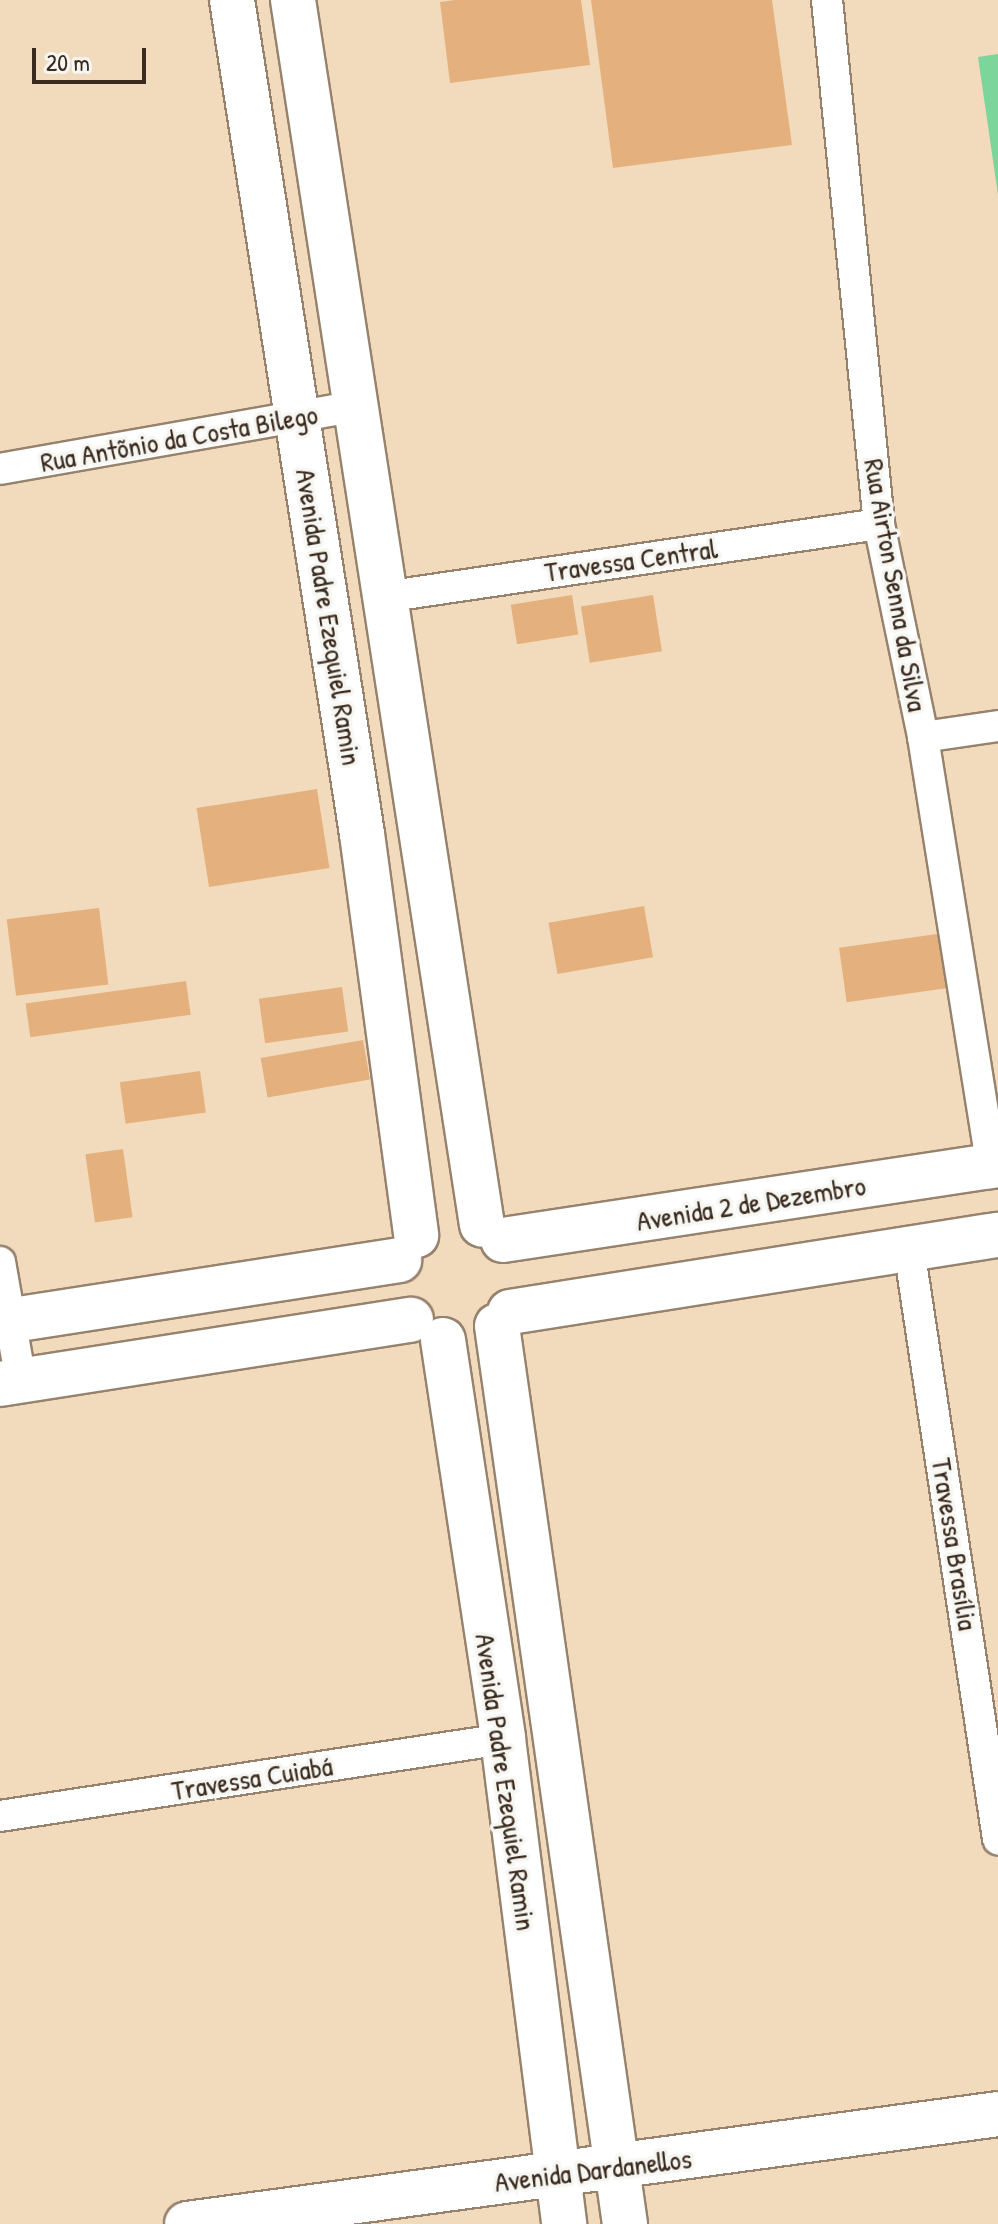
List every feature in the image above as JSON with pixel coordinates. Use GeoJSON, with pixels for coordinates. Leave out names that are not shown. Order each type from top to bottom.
{"type":"FeatureCollection","features":[{"type":"Feature","properties":{"kind":"street","name":"Avenida Padre Ezequiel Ramin"},"geometry":{"type":"LineString","coordinates":[[232,0],[362,834],[408,1248]]}},
{"type":"Feature","properties":{"kind":"street","name":"Avenida Padre Ezequiel Ramin"},"geometry":{"type":"LineString","coordinates":[[293,0],[384,597],[492,1232]]}},
{"type":"Feature","properties":{"kind":"street","name":"Rua Airton Senna da Silva"},"geometry":{"type":"LineString","coordinates":[[827,0],[879,524],[923,737],[995,1166]]}},
{"type":"Feature","properties":{"kind":"street","name":"Rua Antõnio da Costa Bilego"},"geometry":{"type":"LineString","coordinates":[[0,469],[357,406]]}},
{"type":"Feature","properties":{"kind":"street","name":"Travessa Central"},"geometry":{"type":"LineString","coordinates":[[384,597],[879,524]]}},
{"type":"Feature","properties":{"kind":"street"},"geometry":{"type":"LineString","coordinates":[[923,737],[998,726]]}},
{"type":"Feature","properties":{"kind":"street","name":"Avenida 2 de Dezembro"},"geometry":{"type":"LineString","coordinates":[[492,1232],[995,1166]]}},
{"type":"Feature","properties":{"kind":"street"},"geometry":{"type":"LineString","coordinates":[[4,1322],[408,1248],[465,1220],[492,1232],[518,1275],[504,1319],[625,2224]]}},
{"type":"Feature","properties":{"kind":"street"},"geometry":{"type":"LineString","coordinates":[[0,1262],[10,1382],[427,1330],[481,1337],[504,1319],[998,1235]]}},
{"type":"Feature","properties":{"kind":"street"},"geometry":{"type":"LineString","coordinates":[[408,1248],[396,1281],[427,1330]]}},
{"type":"Feature","properties":{"kind":"street","name":"Travessa Brasília"},"geometry":{"type":"LineString","coordinates":[[909,1249],[986,1668],[998,1839]]}},
{"type":"Feature","properties":{"kind":"street","name":"Avenida Padre Ezequiel Ramin"},"geometry":{"type":"LineString","coordinates":[[427,1330],[503,1739],[564,2224]]}},
{"type":"Feature","properties":{"kind":"street","name":"Travessa Cuiabá"},"geometry":{"type":"LineString","coordinates":[[0,1816],[503,1739]]}},
{"type":"Feature","properties":{"kind":"street","name":"Avenida Dardanellos"},"geometry":{"type":"LineString","coordinates":[[187,2224],[998,2114]]}},
{"type":"Feature","properties":{"kind":"green space"},"geometry":{"type":"Polygon","coordinates":[[[998,54],[998,195],[978,57],[998,54]]]}},
{"type":"Feature","properties":{"kind":"building"},"geometry":{"type":"Polygon","coordinates":[[[581,0],[590,65],[450,83],[440,2],[581,0]]]}},
{"type":"Feature","properties":{"kind":"building"},"geometry":{"type":"Polygon","coordinates":[[[591,0],[772,0],[792,145],[613,168],[591,0]]]}},
{"type":"Feature","properties":{"kind":"building"},"geometry":{"type":"Polygon","coordinates":[[[572,595],[578,635],[517,644],[511,605],[572,595]]]}},
{"type":"Feature","properties":{"kind":"building"},"geometry":{"type":"Polygon","coordinates":[[[653,595],[662,651],[590,663],[581,606],[653,595]]]}},
{"type":"Feature","properties":{"kind":"building"},"geometry":{"type":"Polygon","coordinates":[[[317,789],[330,868],[209,887],[197,808],[317,789]]]}},
{"type":"Feature","properties":{"kind":"building"},"geometry":{"type":"Polygon","coordinates":[[[644,906],[653,957],[558,974],[548,923],[644,906]]]}},
{"type":"Feature","properties":{"kind":"building"},"geometry":{"type":"Polygon","coordinates":[[[99,908],[108,984],[16,996],[7,919],[99,908]]]}},
{"type":"Feature","properties":{"kind":"building"},"geometry":{"type":"Polygon","coordinates":[[[944,933],[952,987],[847,1002],[839,948],[944,933]]]}},
{"type":"Feature","properties":{"kind":"building"},"geometry":{"type":"Polygon","coordinates":[[[186,981],[191,1015],[30,1037],[26,1004],[186,981]]]}},
{"type":"Feature","properties":{"kind":"building"},"geometry":{"type":"Polygon","coordinates":[[[342,987],[348,1032],[265,1043],[259,999],[342,987]]]}},
{"type":"Feature","properties":{"kind":"building"},"geometry":{"type":"Polygon","coordinates":[[[363,1040],[370,1079],[268,1097],[261,1058],[363,1040]]]}},
{"type":"Feature","properties":{"kind":"building"},"geometry":{"type":"Polygon","coordinates":[[[200,1071],[206,1113],[126,1124],[120,1082],[200,1071]]]}},
{"type":"Feature","properties":{"kind":"building"},"geometry":{"type":"Polygon","coordinates":[[[123,1149],[133,1217],[95,1223],[85,1154],[123,1149]]]}}]}
